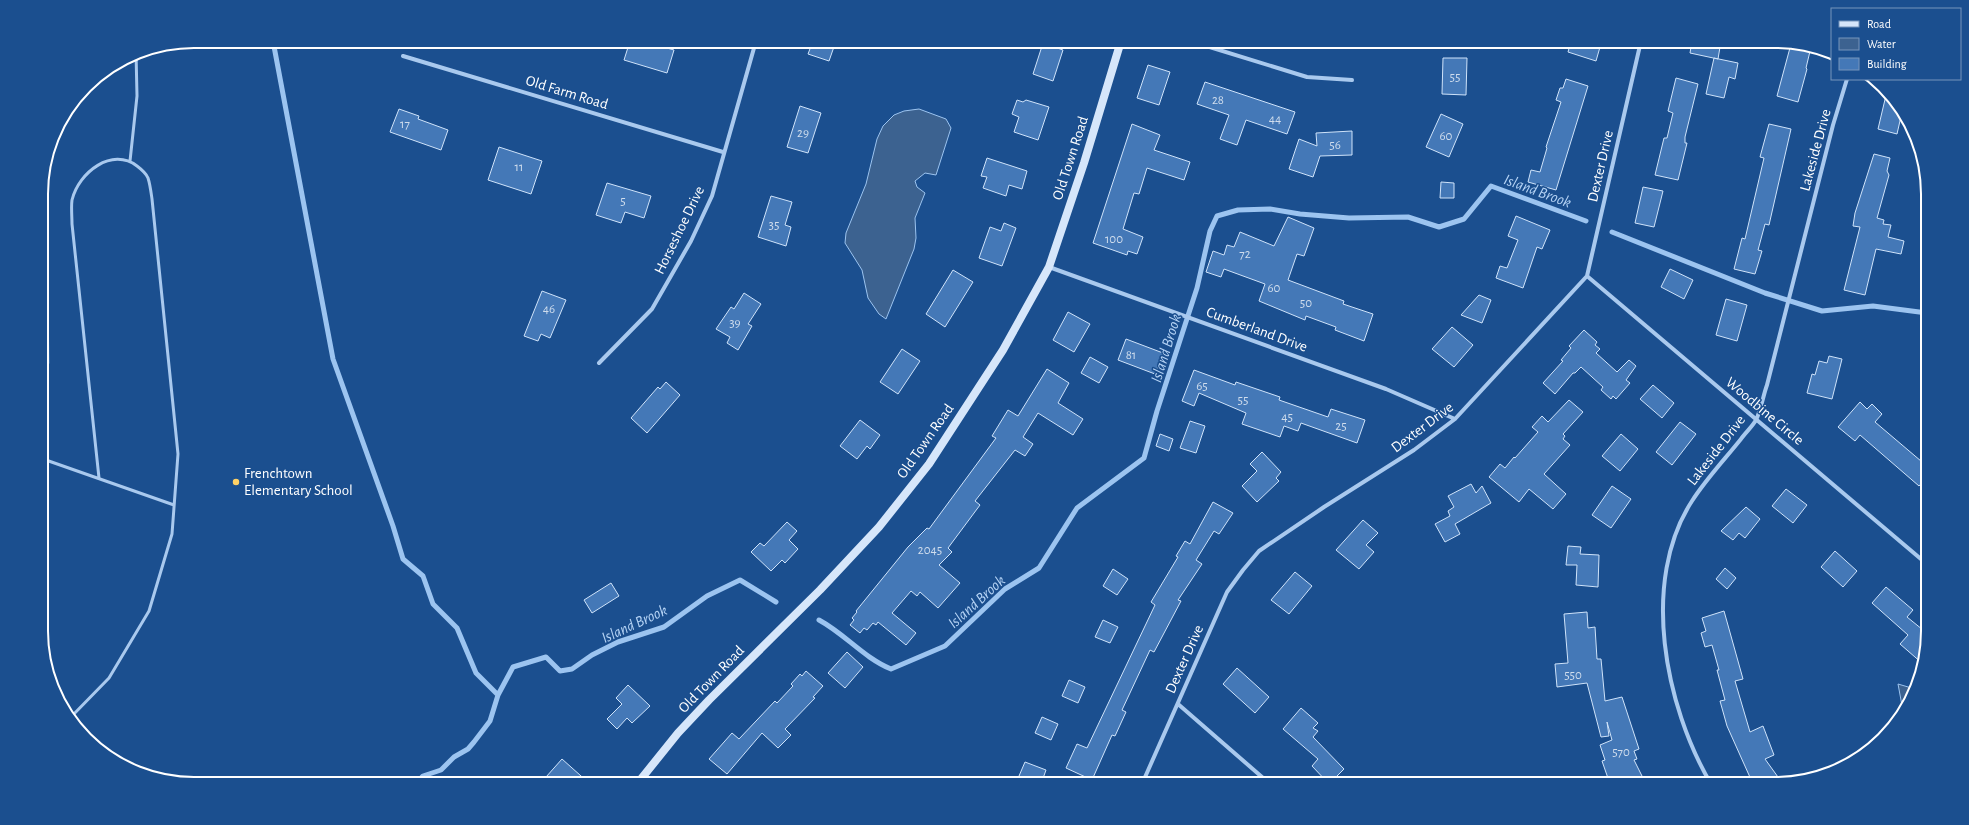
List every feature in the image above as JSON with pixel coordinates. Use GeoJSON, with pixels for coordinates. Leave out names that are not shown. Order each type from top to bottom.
{"type":"FeatureCollection","features":[{"type":"Feature","properties":{"kind":"main road","name":"Old Town Road"},"geometry":{"type":"LineString","coordinates":[[643,777],[678,734],[709,700],[820,590],[879,527],[929,464],[1003,350],[1049,267],[1084,163],[1119,48]]}},
{"type":"Feature","properties":{"kind":"street","name":"Horseshoe Drive"},"geometry":{"type":"LineString","coordinates":[[599,363],[652,309],[691,241],[712,196],[723,152],[754,48]]}},
{"type":"Feature","properties":{"kind":"street"},"geometry":{"type":"LineString","coordinates":[[1213,48],[1307,77],[1352,80]]}},
{"type":"Feature","properties":{"kind":"street","name":"Dexter Drive"},"geometry":{"type":"LineString","coordinates":[[1145,777],[1227,592],[1259,551],[1324,507],[1414,450],[1455,419],[1587,276],[1639,48]]}},
{"type":"Feature","properties":{"kind":"street","name":"Old Farm Road"},"geometry":{"type":"LineString","coordinates":[[403,56],[723,152]]}},
{"type":"Feature","properties":{"kind":"street","name":"Lakeside Drive"},"geometry":{"type":"LineString","coordinates":[[1707,777],[1688,736],[1676,700],[1669,667],[1663,623],[1664,586],[1667,560],[1671,544],[1683,516],[1692,500],[1756,420],[1767,385],[1833,125],[1847,80]]}},
{"type":"Feature","properties":{"kind":"street","name":"Cumberland Drive"},"geometry":{"type":"LineString","coordinates":[[1049,267],[1386,389],[1455,419]]}},
{"type":"Feature","properties":{"kind":"street","name":"Woodbine Circle"},"geometry":{"type":"LineString","coordinates":[[1587,276],[1921,559]]}},
{"type":"Feature","properties":{"kind":"street"},"geometry":{"type":"LineString","coordinates":[[1178,704],[1262,777]]}},
{"type":"Feature","properties":{"kind":"lane"},"geometry":{"type":"LineString","coordinates":[[130,161],[137,96],[136,60]]}},
{"type":"Feature","properties":{"kind":"lane"},"geometry":{"type":"LineString","coordinates":[[74,714],[109,678],[149,612],[172,534],[178,454],[152,199],[148,177],[130,161],[112,159],[94,167],[78,184],[72,200],[72,224],[99,478]]}},
{"type":"Feature","properties":{"kind":"lane"},"geometry":{"type":"LineString","coordinates":[[48,461],[174,505]]}},
{"type":"Feature","properties":{"kind":"shaded area"},"geometry":{"type":"Polygon","coordinates":[[[48,336],[49,337],[50,363],[48,365],[48,336]]]}},
{"type":"Feature","properties":{"kind":"water"},"geometry":{"type":"Polygon","coordinates":[[[919,109],[946,119],[951,128],[936,175],[925,173],[915,181],[917,187],[925,193],[915,218],[916,238],[914,249],[886,319],[879,314],[868,298],[862,270],[845,243],[846,233],[866,184],[877,139],[883,126],[894,115],[904,111],[919,109]]]}},
{"type":"Feature","properties":{"kind":"water"},"geometry":{"type":"Polygon","coordinates":[[[1898,684],[1910,687],[1902,703],[1898,684]]]}},
{"type":"Feature","properties":{"kind":"building"},"geometry":{"type":"Polygon","coordinates":[[[628,48],[667,48],[674,50],[667,73],[624,60],[628,48]]]}},
{"type":"Feature","properties":{"kind":"building"},"geometry":{"type":"Polygon","coordinates":[[[810,48],[834,48],[829,61],[808,54],[810,48]]]}},
{"type":"Feature","properties":{"kind":"building"},"geometry":{"type":"Polygon","coordinates":[[[1041,48],[1057,48],[1063,50],[1053,81],[1033,74],[1041,48]]]}},
{"type":"Feature","properties":{"kind":"building"},"geometry":{"type":"Polygon","coordinates":[[[1569,48],[1600,48],[1596,61],[1568,52],[1569,48]]]}},
{"type":"Feature","properties":{"kind":"building"},"geometry":{"type":"Polygon","coordinates":[[[1691,48],[1720,48],[1718,59],[1690,53],[1691,48]]]}},
{"type":"Feature","properties":{"kind":"building"},"geometry":{"type":"Polygon","coordinates":[[[1790,49],[1810,52],[1798,102],[1777,96],[1790,49]]]}},
{"type":"Feature","properties":{"kind":"building"},"geometry":{"type":"Polygon","coordinates":[[[1443,58],[1467,58],[1466,95],[1442,94],[1443,58]]]}},
{"type":"Feature","properties":{"kind":"building"},"geometry":{"type":"Polygon","coordinates":[[[1714,58],[1738,63],[1735,79],[1729,77],[1724,98],[1706,94],[1714,58]]]}},
{"type":"Feature","properties":{"kind":"building"},"geometry":{"type":"Polygon","coordinates":[[[1148,65],[1170,72],[1159,105],[1137,98],[1148,65]]]}},
{"type":"Feature","properties":{"kind":"building"},"geometry":{"type":"Polygon","coordinates":[[[1676,78],[1698,84],[1685,137],[1685,143],[1687,143],[1678,180],[1655,175],[1664,138],[1667,138],[1673,113],[1668,111],[1676,78]]]}},
{"type":"Feature","properties":{"kind":"building"},"geometry":{"type":"Polygon","coordinates":[[[1566,79],[1588,86],[1556,190],[1528,182],[1531,170],[1540,172],[1547,148],[1546,147],[1561,102],[1556,100],[1560,88],[1563,88],[1566,79]]]}},
{"type":"Feature","properties":{"kind":"building"},"geometry":{"type":"Polygon","coordinates":[[[1205,82],[1295,112],[1287,134],[1246,120],[1237,145],[1220,139],[1229,115],[1197,104],[1205,82]]]}},
{"type":"Feature","properties":{"kind":"building"},"geometry":{"type":"Polygon","coordinates":[[[1885,98],[1900,120],[1897,134],[1878,129],[1885,98]]]}},
{"type":"Feature","properties":{"kind":"building"},"geometry":{"type":"Polygon","coordinates":[[[1017,100],[1023,102],[1026,100],[1049,107],[1038,140],[1014,132],[1019,117],[1012,114],[1017,100]]]}},
{"type":"Feature","properties":{"kind":"building"},"geometry":{"type":"Polygon","coordinates":[[[800,106],[821,113],[808,153],[787,147],[800,106]]]}},
{"type":"Feature","properties":{"kind":"building"},"geometry":{"type":"Polygon","coordinates":[[[399,109],[419,116],[418,119],[448,130],[441,150],[390,132],[399,109]]]}},
{"type":"Feature","properties":{"kind":"building"},"geometry":{"type":"Polygon","coordinates":[[[1441,114],[1463,124],[1449,157],[1426,147],[1441,114]]]}},
{"type":"Feature","properties":{"kind":"building"},"geometry":{"type":"Polygon","coordinates":[[[1132,124],[1160,135],[1154,150],[1190,162],[1184,180],[1147,168],[1139,194],[1134,193],[1123,229],[1143,237],[1137,254],[1128,251],[1127,255],[1093,243],[1132,124]]]}},
{"type":"Feature","properties":{"kind":"building"},"geometry":{"type":"Polygon","coordinates":[[[1769,124],[1791,129],[1769,225],[1765,224],[1758,250],[1762,251],[1755,274],[1734,269],[1742,238],[1745,239],[1764,158],[1760,157],[1769,124]]]}},
{"type":"Feature","properties":{"kind":"building"},"geometry":{"type":"Polygon","coordinates":[[[1352,131],[1352,155],[1320,156],[1313,177],[1289,169],[1299,139],[1317,146],[1316,133],[1352,131]]]}},
{"type":"Feature","properties":{"kind":"building"},"geometry":{"type":"Polygon","coordinates":[[[499,147],[542,161],[531,194],[488,180],[499,147]]]}},
{"type":"Feature","properties":{"kind":"building"},"geometry":{"type":"Polygon","coordinates":[[[1874,154],[1890,158],[1887,171],[1889,175],[1877,218],[1884,220],[1883,224],[1891,225],[1888,237],[1904,241],[1901,254],[1876,249],[1865,295],[1844,290],[1860,227],[1853,226],[1855,213],[1874,154]]]}},
{"type":"Feature","properties":{"kind":"building"},"geometry":{"type":"Polygon","coordinates":[[[987,158],[1027,171],[1022,189],[1009,185],[1006,196],[983,188],[987,177],[981,176],[987,158]]]}},
{"type":"Feature","properties":{"kind":"building"},"geometry":{"type":"Polygon","coordinates":[[[1441,182],[1454,183],[1454,198],[1440,198],[1441,182]]]}},
{"type":"Feature","properties":{"kind":"building"},"geometry":{"type":"Polygon","coordinates":[[[607,183],[651,196],[644,218],[625,212],[621,223],[596,215],[607,183]]]}},
{"type":"Feature","properties":{"kind":"building"},"geometry":{"type":"Polygon","coordinates":[[[1643,187],[1663,191],[1654,227],[1635,223],[1643,187]]]}},
{"type":"Feature","properties":{"kind":"building"},"geometry":{"type":"Polygon","coordinates":[[[771,196],[792,202],[785,225],[791,227],[786,246],[758,237],[771,196]]]}},
{"type":"Feature","properties":{"kind":"building"},"geometry":{"type":"Polygon","coordinates":[[[1516,216],[1550,230],[1542,249],[1537,247],[1523,288],[1496,278],[1500,266],[1507,268],[1518,240],[1508,236],[1516,216]]]}},
{"type":"Feature","properties":{"kind":"building"},"geometry":{"type":"Polygon","coordinates":[[[1288,217],[1314,228],[1304,256],[1297,254],[1288,280],[1344,301],[1343,304],[1373,314],[1364,341],[1335,330],[1336,327],[1306,316],[1305,320],[1259,301],[1265,284],[1224,269],[1221,277],[1206,272],[1213,251],[1224,255],[1227,245],[1234,247],[1240,232],[1274,246],[1288,217]]]}},
{"type":"Feature","properties":{"kind":"building"},"geometry":{"type":"Polygon","coordinates":[[[1004,223],[1016,228],[1002,266],[979,258],[990,227],[1001,231],[1004,223]]]}},
{"type":"Feature","properties":{"kind":"building"},"geometry":{"type":"Polygon","coordinates":[[[1670,269],[1693,280],[1684,299],[1661,287],[1670,269]]]}},
{"type":"Feature","properties":{"kind":"building"},"geometry":{"type":"Polygon","coordinates":[[[953,270],[973,282],[945,327],[926,314],[953,270]]]}},
{"type":"Feature","properties":{"kind":"building"},"geometry":{"type":"Polygon","coordinates":[[[542,291],[566,300],[550,338],[541,334],[538,341],[524,336],[542,291]]]}},
{"type":"Feature","properties":{"kind":"building"},"geometry":{"type":"Polygon","coordinates":[[[744,293],[761,304],[748,324],[752,326],[738,350],[727,343],[730,337],[716,329],[731,307],[734,309],[744,293]]]}},
{"type":"Feature","properties":{"kind":"building"},"geometry":{"type":"Polygon","coordinates":[[[1479,295],[1491,300],[1482,323],[1461,315],[1479,295]]]}},
{"type":"Feature","properties":{"kind":"building"},"geometry":{"type":"Polygon","coordinates":[[[1726,299],[1747,305],[1737,341],[1716,335],[1726,299]]]}},
{"type":"Feature","properties":{"kind":"building"},"geometry":{"type":"Polygon","coordinates":[[[1068,312],[1090,324],[1074,352],[1053,340],[1068,312]]]}},
{"type":"Feature","properties":{"kind":"building"},"geometry":{"type":"Polygon","coordinates":[[[1452,327],[1473,345],[1454,367],[1432,349],[1452,327]]]}},
{"type":"Feature","properties":{"kind":"building"},"geometry":{"type":"Polygon","coordinates":[[[1584,330],[1597,342],[1595,345],[1600,349],[1596,353],[1617,372],[1629,360],[1636,366],[1626,380],[1630,383],[1616,399],[1613,396],[1611,399],[1601,390],[1603,387],[1581,367],[1573,373],[1555,394],[1543,383],[1563,361],[1561,360],[1571,348],[1569,346],[1584,330]]]}},
{"type":"Feature","properties":{"kind":"building"},"geometry":{"type":"Polygon","coordinates":[[[1126,339],[1163,353],[1155,374],[1118,360],[1126,339]]]}},
{"type":"Feature","properties":{"kind":"building"},"geometry":{"type":"Polygon","coordinates":[[[902,349],[920,361],[898,394],[880,382],[902,349]]]}},
{"type":"Feature","properties":{"kind":"building"},"geometry":{"type":"Polygon","coordinates":[[[1829,356],[1842,359],[1832,399],[1807,393],[1812,374],[1815,375],[1819,361],[1827,363],[1829,356]]]}},
{"type":"Feature","properties":{"kind":"building"},"geometry":{"type":"Polygon","coordinates":[[[1090,357],[1108,367],[1099,383],[1081,373],[1090,357]]]}},
{"type":"Feature","properties":{"kind":"building"},"geometry":{"type":"Polygon","coordinates":[[[1047,369],[1069,383],[1058,403],[1083,419],[1073,435],[1038,413],[1023,437],[1033,444],[1025,456],[1015,450],[975,501],[980,505],[948,548],[952,552],[939,565],[960,583],[938,608],[920,592],[917,596],[911,591],[892,613],[916,633],[906,645],[878,622],[876,625],[873,623],[867,630],[864,628],[860,633],[850,625],[854,620],[852,618],[857,612],[856,611],[908,547],[927,528],[929,529],[996,438],[992,436],[1008,410],[1018,416],[1047,369]]]}},
{"type":"Feature","properties":{"kind":"building"},"geometry":{"type":"Polygon","coordinates":[[[1194,370],[1235,385],[1236,382],[1280,397],[1279,400],[1328,417],[1331,409],[1365,420],[1357,443],[1301,423],[1298,431],[1284,426],[1280,437],[1242,424],[1246,413],[1199,393],[1194,406],[1182,401],[1194,370]]]}},
{"type":"Feature","properties":{"kind":"building"},"geometry":{"type":"Polygon","coordinates":[[[666,382],[680,395],[647,433],[631,418],[658,387],[660,389],[666,382]]]}},
{"type":"Feature","properties":{"kind":"building"},"geometry":{"type":"Polygon","coordinates":[[[1653,385],[1674,403],[1662,418],[1640,399],[1653,385]]]}},
{"type":"Feature","properties":{"kind":"building"},"geometry":{"type":"Polygon","coordinates":[[[1569,400],[1583,412],[1563,434],[1565,436],[1563,439],[1570,445],[1544,474],[1566,494],[1553,509],[1529,489],[1519,502],[1489,477],[1500,464],[1505,468],[1538,432],[1532,427],[1542,416],[1548,422],[1569,400]]]}},
{"type":"Feature","properties":{"kind":"building"},"geometry":{"type":"Polygon","coordinates":[[[1860,402],[1867,409],[1872,404],[1882,414],[1875,422],[1921,461],[1921,484],[1919,486],[1860,435],[1855,441],[1838,427],[1860,402]]]}},
{"type":"Feature","properties":{"kind":"building"},"geometry":{"type":"Polygon","coordinates":[[[860,420],[880,435],[870,449],[867,446],[857,459],[840,446],[860,420]]]}},
{"type":"Feature","properties":{"kind":"building"},"geometry":{"type":"Polygon","coordinates":[[[1190,421],[1205,426],[1196,453],[1180,448],[1190,421]]]}},
{"type":"Feature","properties":{"kind":"building"},"geometry":{"type":"Polygon","coordinates":[[[1680,422],[1696,434],[1672,465],[1656,452],[1680,422]]]}},
{"type":"Feature","properties":{"kind":"building"},"geometry":{"type":"Polygon","coordinates":[[[1160,434],[1173,439],[1169,451],[1156,446],[1160,434]]]}},
{"type":"Feature","properties":{"kind":"building"},"geometry":{"type":"Polygon","coordinates":[[[1621,434],[1638,449],[1620,471],[1602,456],[1621,434]]]}},
{"type":"Feature","properties":{"kind":"building"},"geometry":{"type":"Polygon","coordinates":[[[1262,452],[1281,472],[1276,478],[1279,481],[1257,502],[1242,486],[1257,471],[1250,464],[1262,452]]]}},
{"type":"Feature","properties":{"kind":"building"},"geometry":{"type":"Polygon","coordinates":[[[1471,484],[1476,493],[1482,486],[1491,503],[1455,524],[1460,534],[1445,542],[1435,524],[1450,516],[1448,511],[1454,507],[1448,496],[1471,484]]]}},
{"type":"Feature","properties":{"kind":"building"},"geometry":{"type":"Polygon","coordinates":[[[1612,486],[1631,499],[1611,528],[1592,515],[1612,486]]]}},
{"type":"Feature","properties":{"kind":"building"},"geometry":{"type":"Polygon","coordinates":[[[1786,489],[1807,505],[1793,523],[1772,506],[1786,489]]]}},
{"type":"Feature","properties":{"kind":"building"},"geometry":{"type":"Polygon","coordinates":[[[1213,502],[1233,513],[1219,534],[1214,531],[1196,560],[1202,564],[1178,600],[1181,601],[1154,652],[1150,650],[1122,710],[1126,712],[1115,736],[1112,735],[1093,777],[1086,777],[1066,768],[1077,744],[1087,748],[1155,605],[1151,602],[1178,557],[1176,556],[1185,541],[1190,544],[1213,502]]]}},
{"type":"Feature","properties":{"kind":"building"},"geometry":{"type":"Polygon","coordinates":[[[1746,507],[1760,519],[1745,538],[1739,533],[1733,540],[1721,531],[1746,507]]]}},
{"type":"Feature","properties":{"kind":"building"},"geometry":{"type":"Polygon","coordinates":[[[1363,520],[1378,533],[1366,545],[1374,552],[1359,569],[1336,550],[1363,520]]]}},
{"type":"Feature","properties":{"kind":"building"},"geometry":{"type":"Polygon","coordinates":[[[787,522],[797,531],[789,540],[798,549],[785,563],[782,560],[771,571],[751,552],[760,543],[764,546],[787,522]]]}},
{"type":"Feature","properties":{"kind":"building"},"geometry":{"type":"Polygon","coordinates":[[[1568,546],[1581,547],[1580,554],[1599,555],[1598,587],[1576,585],[1577,565],[1566,565],[1568,546]]]}},
{"type":"Feature","properties":{"kind":"building"},"geometry":{"type":"Polygon","coordinates":[[[1835,551],[1857,571],[1843,587],[1821,567],[1835,551]]]}},
{"type":"Feature","properties":{"kind":"building"},"geometry":{"type":"Polygon","coordinates":[[[1725,568],[1736,578],[1727,589],[1716,579],[1725,568]]]}},
{"type":"Feature","properties":{"kind":"building"},"geometry":{"type":"Polygon","coordinates":[[[1113,569],[1128,579],[1117,595],[1103,586],[1113,569]]]}},
{"type":"Feature","properties":{"kind":"building"},"geometry":{"type":"Polygon","coordinates":[[[1295,572],[1312,586],[1289,614],[1271,600],[1295,572]]]}},
{"type":"Feature","properties":{"kind":"building"},"geometry":{"type":"Polygon","coordinates":[[[611,583],[619,596],[592,613],[584,600],[611,583]]]}},
{"type":"Feature","properties":{"kind":"building"},"geometry":{"type":"Polygon","coordinates":[[[1886,587],[1913,610],[1907,617],[1921,628],[1918,660],[1900,644],[1908,635],[1872,603],[1886,587]]]}},
{"type":"Feature","properties":{"kind":"building"},"geometry":{"type":"Polygon","coordinates":[[[1724,611],[1743,679],[1735,681],[1750,732],[1763,726],[1774,755],[1765,759],[1778,777],[1750,777],[1727,726],[1720,701],[1725,700],[1717,670],[1719,670],[1712,645],[1705,647],[1701,633],[1706,631],[1702,618],[1724,611]]]}},
{"type":"Feature","properties":{"kind":"building"},"geometry":{"type":"Polygon","coordinates":[[[1587,612],[1588,628],[1595,627],[1597,659],[1601,659],[1605,701],[1622,697],[1639,749],[1634,751],[1637,759],[1634,760],[1642,777],[1608,777],[1602,761],[1605,760],[1600,745],[1612,740],[1607,722],[1609,736],[1601,737],[1587,683],[1557,687],[1555,664],[1568,663],[1564,614],[1587,612]]]}},
{"type":"Feature","properties":{"kind":"building"},"geometry":{"type":"Polygon","coordinates":[[[1103,620],[1118,627],[1110,643],[1095,637],[1103,620]]]}},
{"type":"Feature","properties":{"kind":"building"},"geometry":{"type":"Polygon","coordinates":[[[847,652],[863,667],[845,688],[828,673],[847,652]]]}},
{"type":"Feature","properties":{"kind":"building"},"geometry":{"type":"Polygon","coordinates":[[[1237,668],[1269,697],[1255,713],[1223,684],[1237,668]]]}},
{"type":"Feature","properties":{"kind":"building"},"geometry":{"type":"Polygon","coordinates":[[[806,671],[823,686],[813,697],[815,698],[785,729],[791,735],[778,748],[762,733],[727,774],[709,759],[732,733],[739,739],[775,701],[777,703],[793,686],[791,684],[800,674],[802,676],[806,671]]]}},
{"type":"Feature","properties":{"kind":"building"},"geometry":{"type":"Polygon","coordinates":[[[1069,680],[1085,687],[1078,703],[1062,696],[1069,680]]]}},
{"type":"Feature","properties":{"kind":"building"},"geometry":{"type":"Polygon","coordinates":[[[628,685],[650,706],[632,723],[627,718],[617,729],[607,719],[622,704],[616,698],[628,685]]]}},
{"type":"Feature","properties":{"kind":"building"},"geometry":{"type":"Polygon","coordinates":[[[1301,708],[1318,723],[1313,728],[1318,731],[1313,737],[1344,769],[1336,777],[1322,777],[1312,766],[1318,759],[1283,729],[1301,708]]]}},
{"type":"Feature","properties":{"kind":"building"},"geometry":{"type":"Polygon","coordinates":[[[1042,717],[1058,724],[1051,740],[1035,733],[1042,717]]]}},
{"type":"Feature","properties":{"kind":"building"},"geometry":{"type":"Polygon","coordinates":[[[562,759],[582,777],[546,777],[562,759]]]}},
{"type":"Feature","properties":{"kind":"building"},"geometry":{"type":"Polygon","coordinates":[[[1025,762],[1046,770],[1044,777],[1019,776],[1025,762]]]}},
{"type":"Feature","properties":{"kind":"waterway"},"geometry":{"type":"LineString","coordinates":[[274,48],[333,359],[393,526],[403,559],[423,576],[433,604],[457,628],[476,673],[498,695]]}},
{"type":"Feature","properties":{"kind":"waterway","name":"Island Brook"},"geometry":{"type":"LineString","coordinates":[[819,620],[872,659],[891,669],[945,646],[1005,589],[1039,568],[1077,508],[1144,458],[1157,411],[1197,288],[1210,231],[1217,216],[1238,210],[1270,209],[1300,214],[1349,218],[1408,217],[1439,227],[1464,219],[1491,186],[1586,221]]}},
{"type":"Feature","properties":{"kind":"waterway","name":"Island Brook"},"geometry":{"type":"LineString","coordinates":[[1612,232],[1765,293],[1822,311],[1873,306],[1921,312]]}},
{"type":"Feature","properties":{"kind":"waterway","name":"Island Brook"},"geometry":{"type":"LineString","coordinates":[[422,777],[441,770],[454,757],[468,749],[474,742],[490,721],[498,695],[513,667],[546,657],[560,671],[572,669],[592,655],[618,642],[664,627],[707,596],[740,580],[776,602]]}},
{"type":"Feature","properties":{"kind":"place","name":"Frenchtown Elementary School"},"geometry":{"type":"Point","coordinates":[236,482]}}]}
